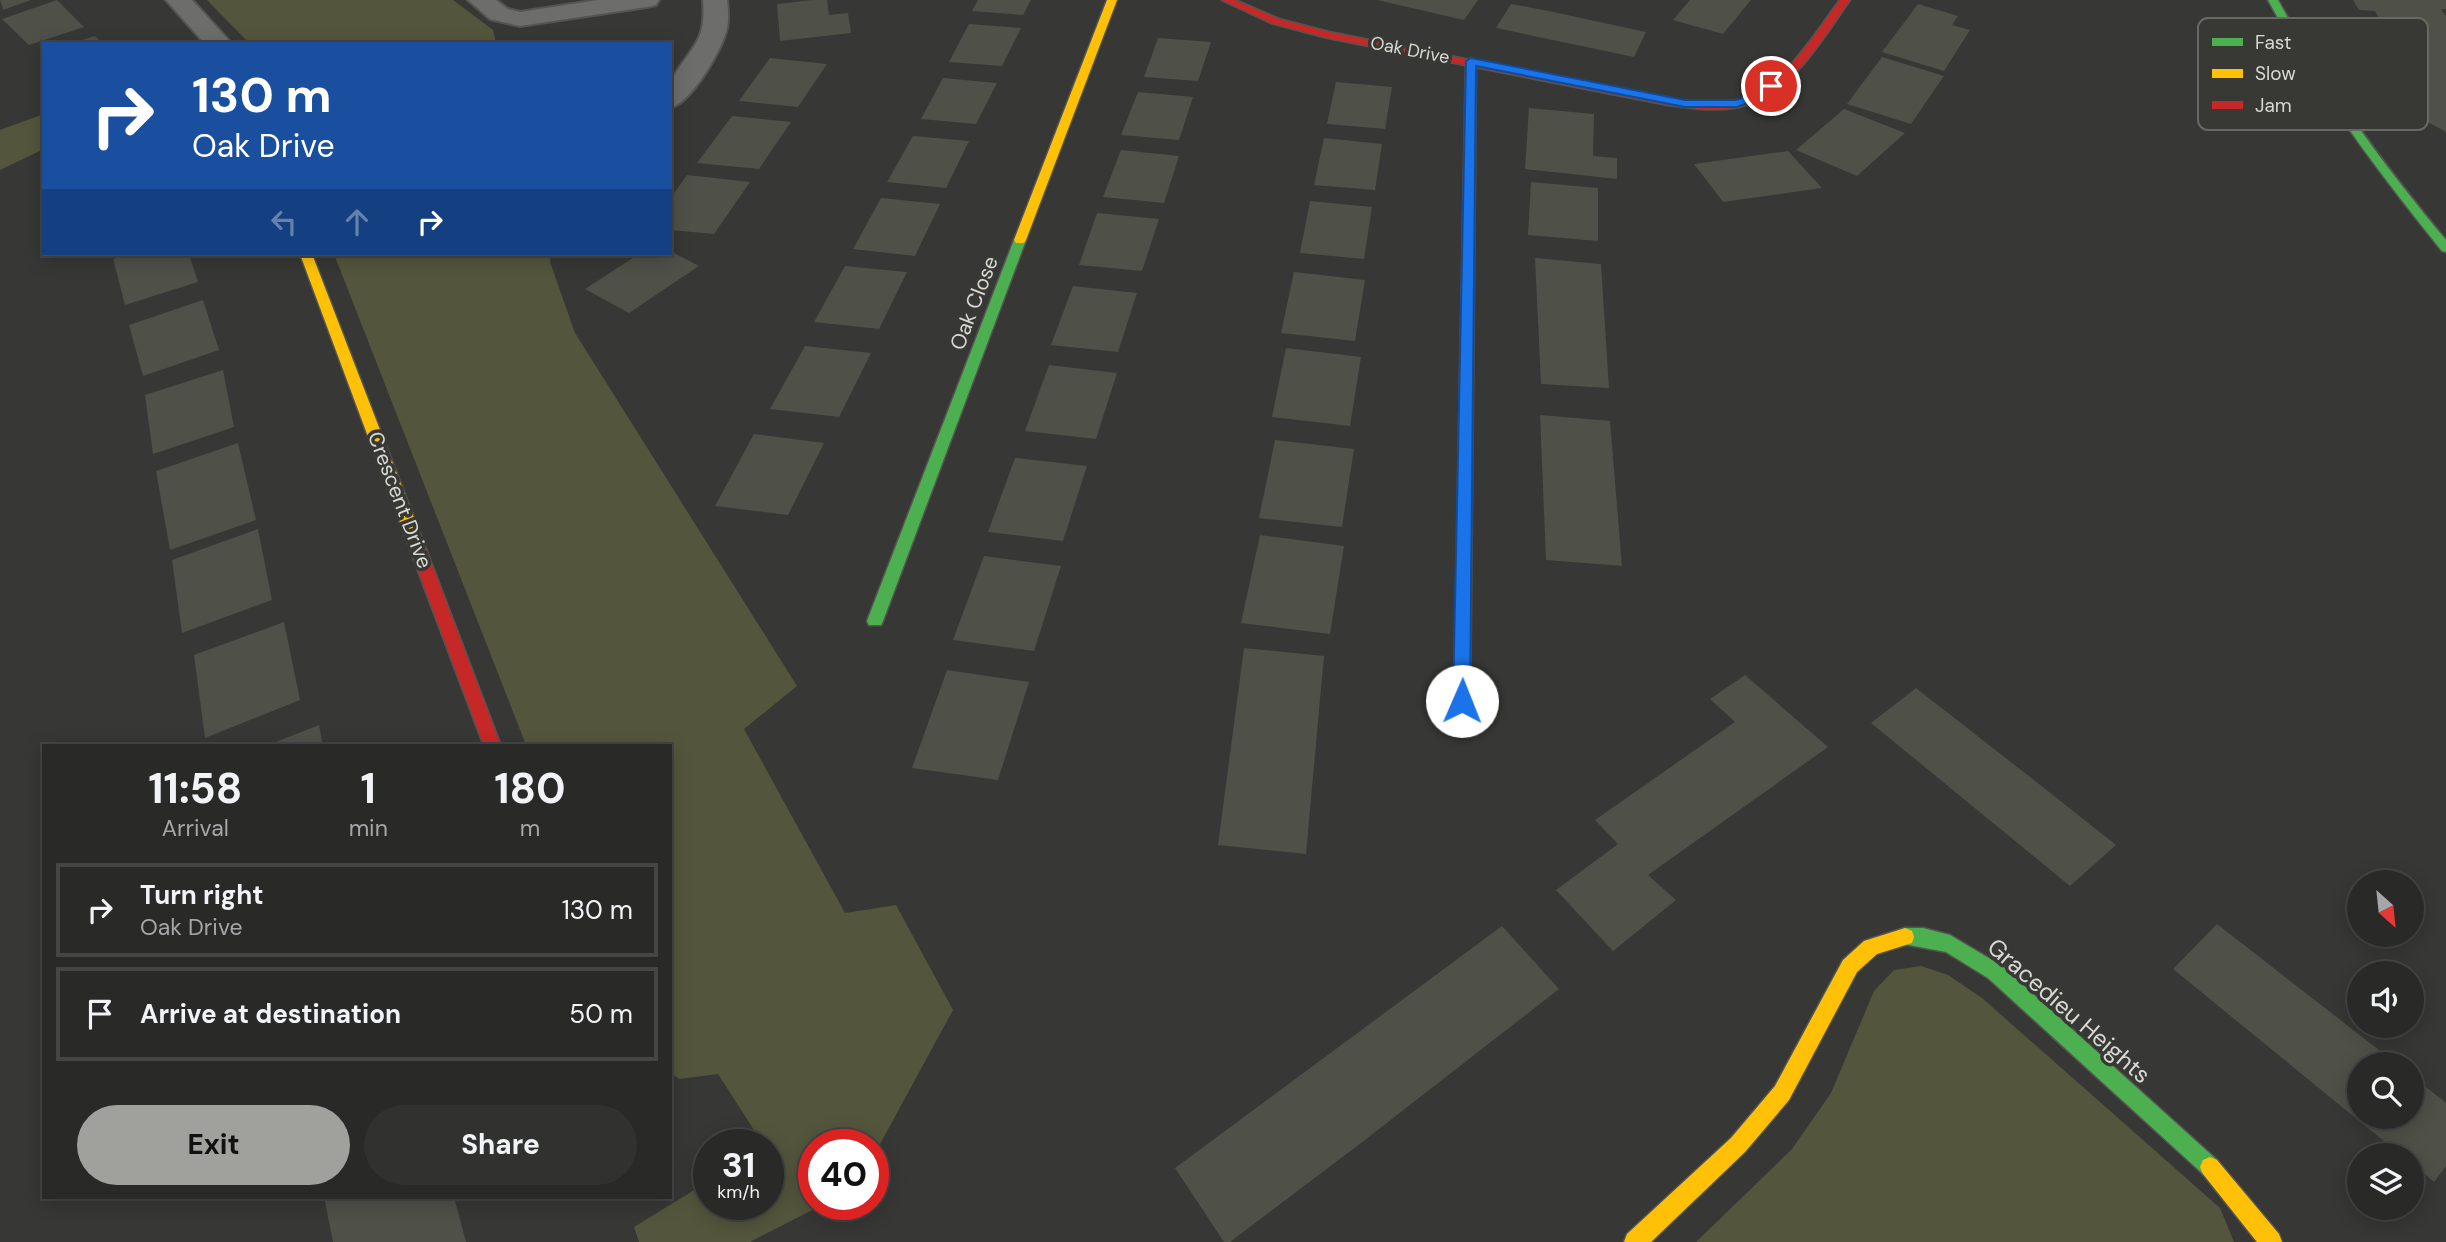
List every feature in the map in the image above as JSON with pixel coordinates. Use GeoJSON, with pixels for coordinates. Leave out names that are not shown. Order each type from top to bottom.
{"type":"FeatureCollection","features":[{"type":"Feature","properties":{"kind":"street"},"geometry":{"type":"LineString","coordinates":[[177,0],[217,42]]}},
{"type":"Feature","properties":{"kind":"street"},"geometry":{"type":"LineString","coordinates":[[480,0],[505,17],[537,18],[647,0]]}},
{"type":"Feature","properties":{"kind":"street"},"geometry":{"type":"LineString","coordinates":[[672,97],[710,44],[716,24],[715,0]]}},
{"type":"Feature","properties":{"kind":"street","name":"Oak Close"},"geometry":{"type":"LineString","coordinates":[[875,621],[1112,0]]}},
{"type":"Feature","properties":{"kind":"street","name":"Oak Drive"},"geometry":{"type":"LineString","coordinates":[[1227,0],[1264,17],[1306,30],[1668,102],[1703,105],[1737,103],[1760,95],[1771,86],[1845,0]]}},
{"type":"Feature","properties":{"kind":"street"},"geometry":{"type":"LineString","coordinates":[[2273,0],[2283,18]]}},
{"type":"Feature","properties":{"kind":"street"},"geometry":{"type":"LineString","coordinates":[[1462,701],[1471,61]]}},
{"type":"Feature","properties":{"kind":"street"},"geometry":{"type":"LineString","coordinates":[[2355,130],[2401,194],[2446,248]]}},
{"type":"Feature","properties":{"kind":"street","name":"Crescent Drive"},"geometry":{"type":"LineString","coordinates":[[307,256],[492,744]]}},
{"type":"Feature","properties":{"kind":"street","name":"Gracedieu Heights"},"geometry":{"type":"LineString","coordinates":[[1635,1242],[1738,1145],[1775,1102],[1850,966],[1861,952],[1875,943],[1910,936],[1950,944],[1971,955],[2001,979],[2202,1158],[2272,1242]]}},
{"type":"Feature","properties":{"kind":"green space"},"geometry":{"type":"Polygon","coordinates":[[[207,0],[453,0],[493,30],[496,42],[248,42],[207,0]]]}},
{"type":"Feature","properties":{"kind":"green space"},"geometry":{"type":"Polygon","coordinates":[[[42,115],[42,150],[0,170],[0,130],[42,115]]]}},
{"type":"Feature","properties":{"kind":"green space"},"geometry":{"type":"Polygon","coordinates":[[[335,256],[551,256],[550,262],[575,333],[797,686],[744,729],[845,913],[896,905],[953,1010],[888,1129],[798,1129],[798,1217],[750,1242],[639,1242],[634,1227],[693,1191],[693,1220],[784,1220],[784,1129],[753,1129],[718,1074],[679,1079],[672,1074],[672,744],[526,744],[335,256]]]}},
{"type":"Feature","properties":{"kind":"green space"},"geometry":{"type":"Polygon","coordinates":[[[1921,966],[1948,975],[1982,998],[2220,1208],[2234,1242],[1696,1242],[1792,1149],[1831,1093],[1874,991],[1894,970],[1921,966]]]}},
{"type":"Feature","properties":{"kind":"building"},"geometry":{"type":"Polygon","coordinates":[[[0,0],[31,0],[3,10],[0,0]]]}},
{"type":"Feature","properties":{"kind":"building"},"geometry":{"type":"Polygon","coordinates":[[[57,0],[84,27],[29,45],[2,19],[57,0]]]}},
{"type":"Feature","properties":{"kind":"building"},"geometry":{"type":"Polygon","coordinates":[[[827,0],[829,15],[848,13],[851,33],[780,41],[777,4],[827,0]]]}},
{"type":"Feature","properties":{"kind":"building"},"geometry":{"type":"Polygon","coordinates":[[[978,0],[1031,0],[1023,15],[972,11],[978,0]]]}},
{"type":"Feature","properties":{"kind":"building"},"geometry":{"type":"Polygon","coordinates":[[[1377,0],[1478,0],[1464,20],[1377,0]]]}},
{"type":"Feature","properties":{"kind":"building"},"geometry":{"type":"Polygon","coordinates":[[[1690,0],[1751,0],[1723,34],[1673,20],[1690,0]]]}},
{"type":"Feature","properties":{"kind":"building"},"geometry":{"type":"Polygon","coordinates":[[[2353,0],[2446,0],[2446,9],[2441,9],[2446,16],[2446,132],[2428,122],[2428,18],[2379,18],[2375,11],[2359,10],[2353,0]]]}},
{"type":"Feature","properties":{"kind":"building"},"geometry":{"type":"Polygon","coordinates":[[[1511,4],[1646,32],[1634,57],[1496,28],[1511,4]]]}},
{"type":"Feature","properties":{"kind":"building"},"geometry":{"type":"Polygon","coordinates":[[[1918,4],[1958,16],[1952,25],[1970,30],[1944,71],[1882,52],[1918,4]]]}},
{"type":"Feature","properties":{"kind":"building"},"geometry":{"type":"Polygon","coordinates":[[[969,24],[1021,28],[1002,66],[949,62],[969,24]]]}},
{"type":"Feature","properties":{"kind":"building"},"geometry":{"type":"Polygon","coordinates":[[[95,36],[101,42],[75,42],[95,36]]]}},
{"type":"Feature","properties":{"kind":"building"},"geometry":{"type":"Polygon","coordinates":[[[1158,38],[1211,42],[1198,81],[1144,77],[1158,38]]]}},
{"type":"Feature","properties":{"kind":"building"},"geometry":{"type":"Polygon","coordinates":[[[1882,57],[1944,76],[1911,124],[1847,104],[1882,57]]]}},
{"type":"Feature","properties":{"kind":"building"},"geometry":{"type":"Polygon","coordinates":[[[770,58],[827,64],[798,107],[739,101],[770,58]]]}},
{"type":"Feature","properties":{"kind":"building"},"geometry":{"type":"Polygon","coordinates":[[[943,78],[997,83],[976,124],[921,119],[943,78]]]}},
{"type":"Feature","properties":{"kind":"building"},"geometry":{"type":"Polygon","coordinates":[[[1336,82],[1392,87],[1385,129],[1327,124],[1336,82]]]}},
{"type":"Feature","properties":{"kind":"building"},"geometry":{"type":"Polygon","coordinates":[[[1138,92],[1193,97],[1179,140],[1121,135],[1138,92]]]}},
{"type":"Feature","properties":{"kind":"building"},"geometry":{"type":"Polygon","coordinates":[[[1529,108],[1594,114],[1593,156],[1617,158],[1617,179],[1525,169],[1529,108]]]}},
{"type":"Feature","properties":{"kind":"building"},"geometry":{"type":"Polygon","coordinates":[[[1844,109],[1905,133],[1857,176],[1796,150],[1844,109]]]}},
{"type":"Feature","properties":{"kind":"building"},"geometry":{"type":"Polygon","coordinates":[[[732,116],[791,122],[759,169],[697,163],[732,116]]]}},
{"type":"Feature","properties":{"kind":"building"},"geometry":{"type":"Polygon","coordinates":[[[913,136],[969,141],[946,188],[887,182],[913,136]]]}},
{"type":"Feature","properties":{"kind":"building"},"geometry":{"type":"Polygon","coordinates":[[[1324,138],[1382,144],[1375,190],[1314,185],[1324,138]]]}},
{"type":"Feature","properties":{"kind":"building"},"geometry":{"type":"Polygon","coordinates":[[[1121,150],[1179,156],[1164,203],[1103,197],[1121,150]]]}},
{"type":"Feature","properties":{"kind":"building"},"geometry":{"type":"Polygon","coordinates":[[[1788,151],[1822,188],[1723,202],[1694,164],[1788,151]]]}},
{"type":"Feature","properties":{"kind":"building"},"geometry":{"type":"Polygon","coordinates":[[[687,175],[750,182],[714,234],[672,230],[672,196],[687,175]]]}},
{"type":"Feature","properties":{"kind":"building"},"geometry":{"type":"Polygon","coordinates":[[[1531,182],[1598,188],[1598,241],[1528,235],[1531,182]]]}},
{"type":"Feature","properties":{"kind":"building"},"geometry":{"type":"Polygon","coordinates":[[[881,198],[940,204],[915,256],[853,249],[881,198]]]}},
{"type":"Feature","properties":{"kind":"building"},"geometry":{"type":"Polygon","coordinates":[[[1310,201],[1372,207],[1364,259],[1300,253],[1310,201]]]}},
{"type":"Feature","properties":{"kind":"building"},"geometry":{"type":"Polygon","coordinates":[[[1097,213],[1159,219],[1142,271],[1079,265],[1097,213]]]}},
{"type":"Feature","properties":{"kind":"building"},"geometry":{"type":"Polygon","coordinates":[[[672,252],[699,266],[629,313],[585,289],[636,256],[672,256],[672,252]]]}},
{"type":"Feature","properties":{"kind":"building"},"geometry":{"type":"Polygon","coordinates":[[[123,256],[190,256],[198,282],[125,305],[113,259],[123,256]]]}},
{"type":"Feature","properties":{"kind":"building"},"geometry":{"type":"Polygon","coordinates":[[[1535,258],[1601,264],[1609,388],[1541,384],[1535,258]]]}},
{"type":"Feature","properties":{"kind":"building"},"geometry":{"type":"Polygon","coordinates":[[[845,266],[907,272],[879,329],[814,322],[845,266]]]}},
{"type":"Feature","properties":{"kind":"building"},"geometry":{"type":"Polygon","coordinates":[[[1294,272],[1365,280],[1355,341],[1281,333],[1294,272]]]}},
{"type":"Feature","properties":{"kind":"building"},"geometry":{"type":"Polygon","coordinates":[[[1073,286],[1137,293],[1118,352],[1051,345],[1073,286]]]}},
{"type":"Feature","properties":{"kind":"building"},"geometry":{"type":"Polygon","coordinates":[[[203,300],[219,350],[143,376],[129,325],[203,300]]]}},
{"type":"Feature","properties":{"kind":"building"},"geometry":{"type":"Polygon","coordinates":[[[805,346],[871,353],[839,417],[770,409],[805,346]]]}},
{"type":"Feature","properties":{"kind":"building"},"geometry":{"type":"Polygon","coordinates":[[[1286,348],[1361,357],[1350,426],[1272,417],[1286,348]]]}},
{"type":"Feature","properties":{"kind":"building"},"geometry":{"type":"Polygon","coordinates":[[[1049,365],[1117,373],[1096,439],[1025,431],[1049,365]]]}},
{"type":"Feature","properties":{"kind":"building"},"geometry":{"type":"Polygon","coordinates":[[[223,370],[234,427],[153,454],[145,395],[223,370]]]}},
{"type":"Feature","properties":{"kind":"building"},"geometry":{"type":"Polygon","coordinates":[[[1540,415],[1610,421],[1622,566],[1546,560],[1540,415]]]}},
{"type":"Feature","properties":{"kind":"building"},"geometry":{"type":"Polygon","coordinates":[[[754,434],[824,443],[788,515],[715,506],[754,434]]]}},
{"type":"Feature","properties":{"kind":"building"},"geometry":{"type":"Polygon","coordinates":[[[1275,440],[1354,449],[1342,527],[1259,518],[1275,440]]]}},
{"type":"Feature","properties":{"kind":"building"},"geometry":{"type":"Polygon","coordinates":[[[238,443],[256,520],[170,550],[156,471],[238,443]]]}},
{"type":"Feature","properties":{"kind":"building"},"geometry":{"type":"Polygon","coordinates":[[[1015,458],[1087,466],[1063,541],[988,532],[1015,458]]]}},
{"type":"Feature","properties":{"kind":"building"},"geometry":{"type":"Polygon","coordinates":[[[258,529],[272,600],[182,633],[172,560],[258,529]]]}},
{"type":"Feature","properties":{"kind":"building"},"geometry":{"type":"Polygon","coordinates":[[[1260,535],[1344,546],[1330,634],[1241,623],[1260,535]]]}},
{"type":"Feature","properties":{"kind":"building"},"geometry":{"type":"Polygon","coordinates":[[[984,556],[1061,566],[1034,651],[953,640],[984,556]]]}},
{"type":"Feature","properties":{"kind":"building"},"geometry":{"type":"Polygon","coordinates":[[[284,622],[300,700],[205,738],[194,655],[284,622]]]}},
{"type":"Feature","properties":{"kind":"building"},"geometry":{"type":"Polygon","coordinates":[[[1244,648],[1324,656],[1306,854],[1218,845],[1244,648]]]}},
{"type":"Feature","properties":{"kind":"building"},"geometry":{"type":"Polygon","coordinates":[[[947,670],[1029,682],[998,780],[912,768],[947,670]]]}},
{"type":"Feature","properties":{"kind":"building"},"geometry":{"type":"Polygon","coordinates":[[[1745,675],[1828,747],[1648,875],[1676,900],[1613,951],[1556,890],[1618,844],[1595,820],[1735,722],[1710,699],[1745,675]]]}},
{"type":"Feature","properties":{"kind":"building"},"geometry":{"type":"Polygon","coordinates":[[[1916,688],[2116,845],[2070,886],[1871,723],[1916,688]]]}},
{"type":"Feature","properties":{"kind":"building"},"geometry":{"type":"Polygon","coordinates":[[[319,725],[323,744],[271,744],[319,725]]]}},
{"type":"Feature","properties":{"kind":"building"},"geometry":{"type":"Polygon","coordinates":[[[2217,924],[2347,1025],[2347,1038],[2364,1038],[2382,1052],[2347,1052],[2347,1111],[2173,969],[2217,924]]]}},
{"type":"Feature","properties":{"kind":"building"},"geometry":{"type":"Polygon","coordinates":[[[1502,926],[1559,989],[1230,1242],[1224,1242],[1175,1168],[1502,926]]]}},
{"type":"Feature","properties":{"kind":"building"},"geometry":{"type":"Polygon","coordinates":[[[2424,1086],[2446,1103],[2446,1166],[2434,1182],[2424,1173],[2424,1143],[2386,1143],[2369,1129],[2424,1129],[2424,1086]]]}},
{"type":"Feature","properties":{"kind":"building"},"geometry":{"type":"Polygon","coordinates":[[[324,1199],[455,1199],[466,1242],[333,1242],[324,1199]]]}},
{"type":"Feature","properties":{"kind":"traffic: fast"},"geometry":{"type":"LineString","coordinates":[[2273,0],[2283,18]]}},
{"type":"Feature","properties":{"kind":"traffic: fast"},"geometry":{"type":"LineString","coordinates":[[1462,701],[1471,61]]}},
{"type":"Feature","properties":{"kind":"traffic: fast"},"geometry":{"type":"LineString","coordinates":[[2354,130],[2446,248]]}},
{"type":"Feature","properties":{"kind":"traffic: fast"},"geometry":{"type":"LineString","coordinates":[[875,621],[1020,240]]}},
{"type":"Feature","properties":{"kind":"traffic: fast"},"geometry":{"type":"LineString","coordinates":[[1905,937],[1923,937],[1950,944],[1995,972],[2210,1167]]}},
{"type":"Feature","properties":{"kind":"traffic: slow"},"geometry":{"type":"LineString","coordinates":[[1020,240],[1112,0]]}},
{"type":"Feature","properties":{"kind":"traffic: slow"},"geometry":{"type":"LineString","coordinates":[[307,256],[416,544]]}},
{"type":"Feature","properties":{"kind":"traffic: slow"},"geometry":{"type":"LineString","coordinates":[[1635,1242],[1738,1145],[1782,1093],[1850,966],[1871,947],[1905,937]]}},
{"type":"Feature","properties":{"kind":"traffic: slow"},"geometry":{"type":"LineString","coordinates":[[2210,1167],[2271,1242]]}},
{"type":"Feature","properties":{"kind":"traffic: jam"},"geometry":{"type":"LineString","coordinates":[[1227,0],[1275,21],[1328,35],[1668,102],[1719,106],[1749,101],[1778,83],[1803,57],[1845,0]]}},
{"type":"Feature","properties":{"kind":"traffic: jam"},"geometry":{"type":"LineString","coordinates":[[416,544],[492,744]]}},
{"type":"Feature","properties":{"kind":"route"},"geometry":{"type":"LineString","coordinates":[[1462,701],[1471,61],[1685,104],[1737,103],[1750,100],[1771,86]]}}]}
